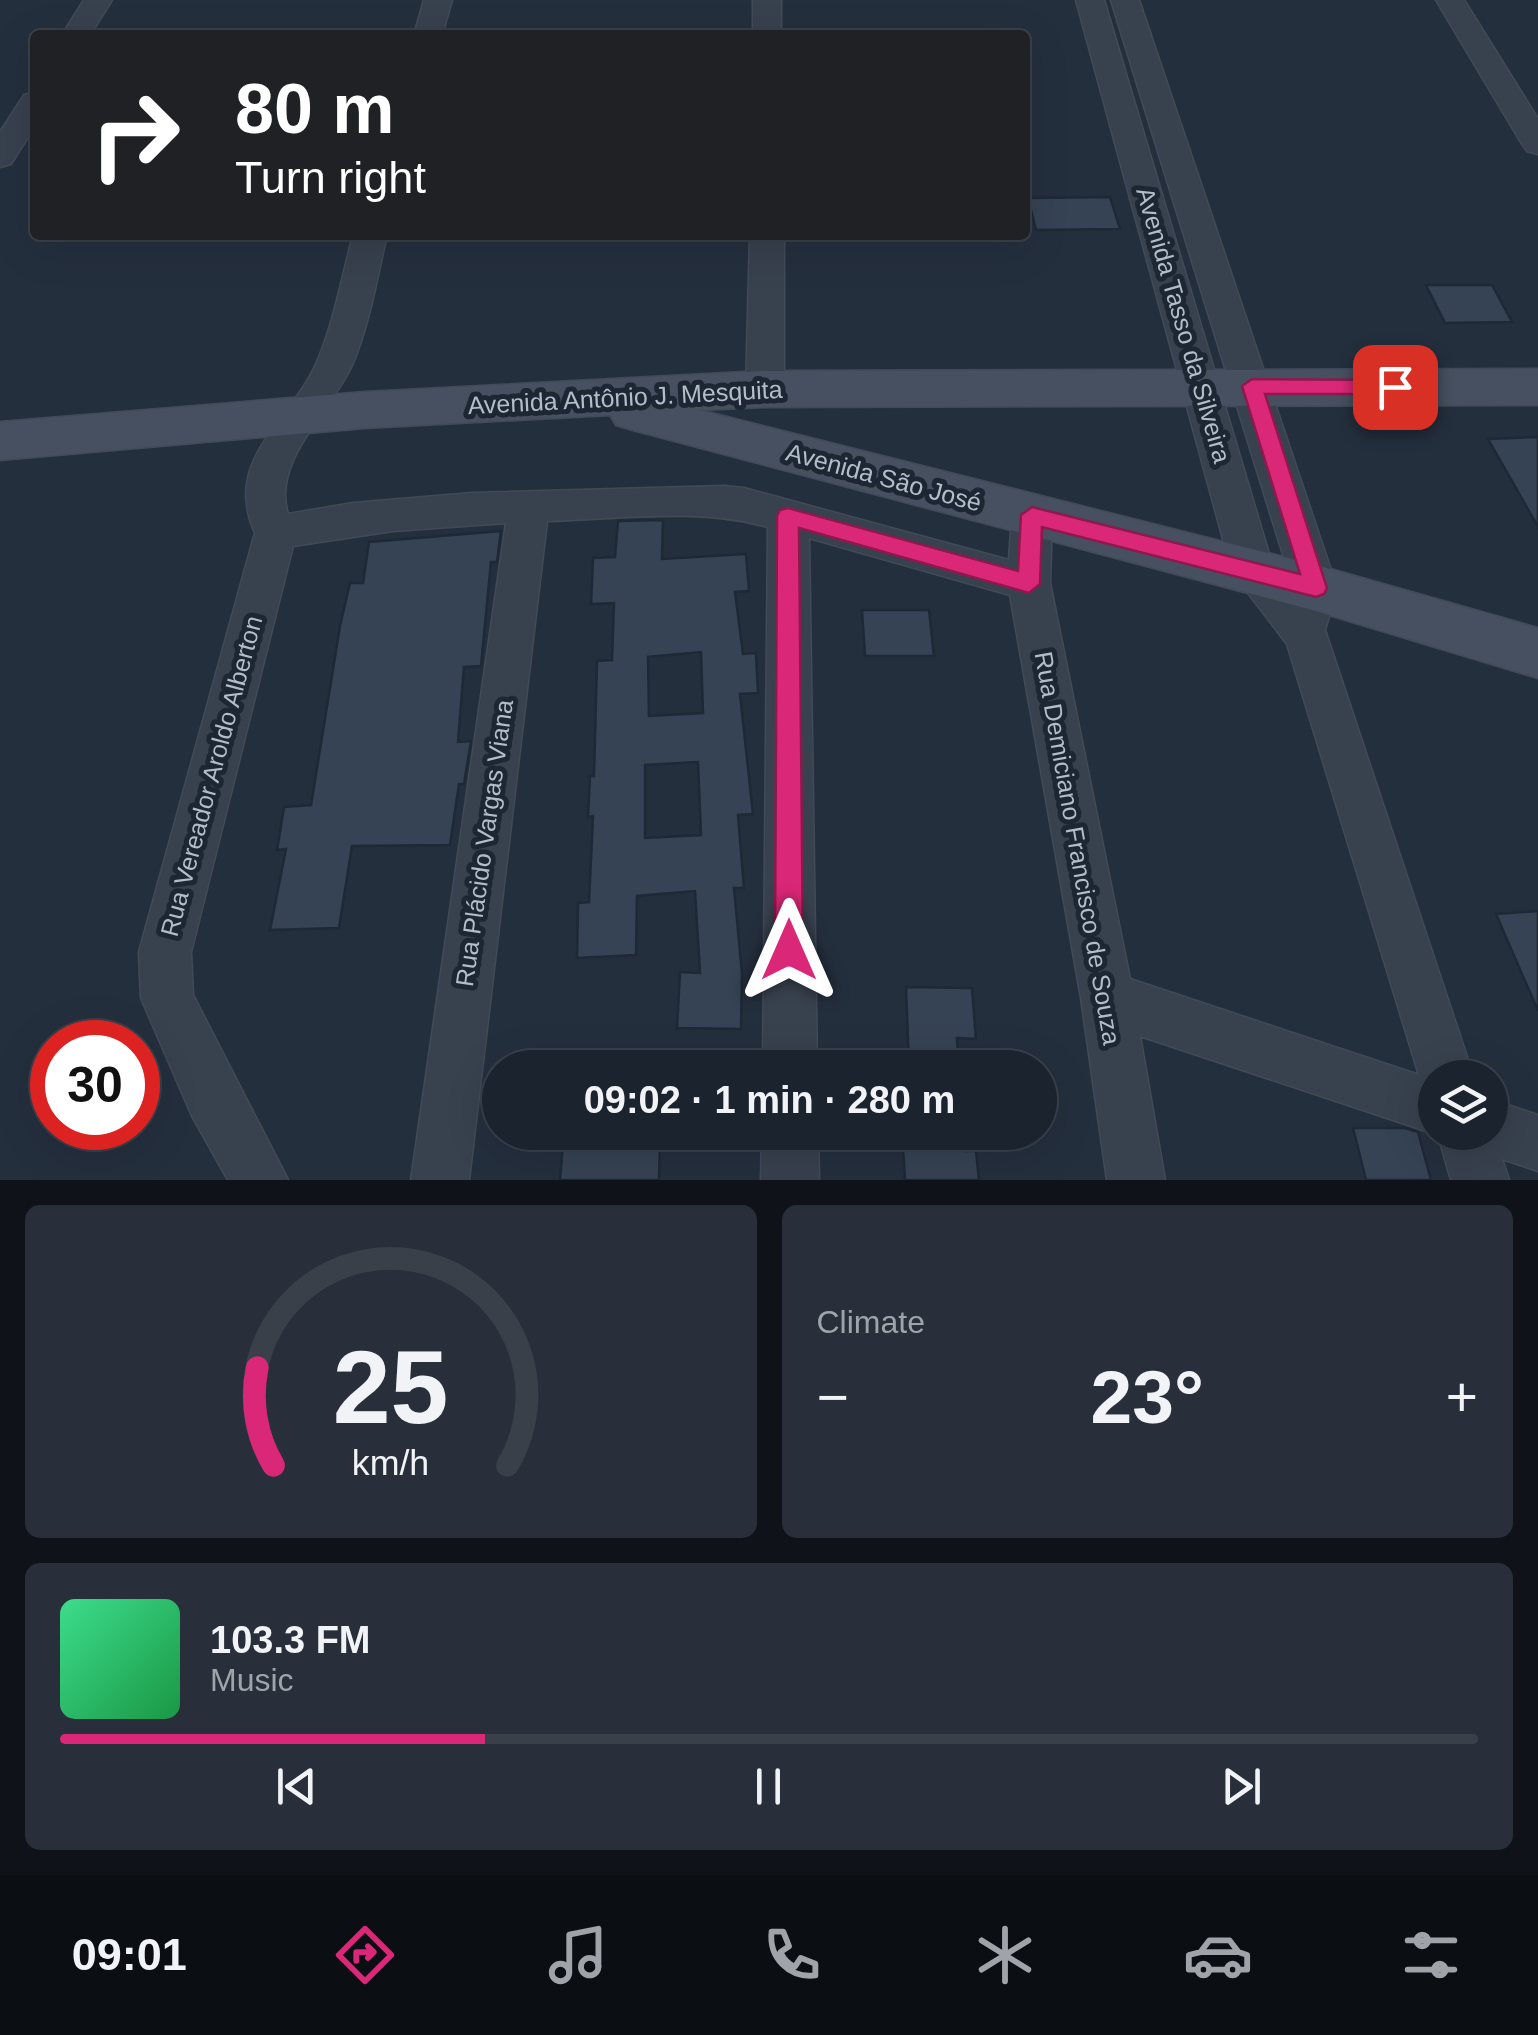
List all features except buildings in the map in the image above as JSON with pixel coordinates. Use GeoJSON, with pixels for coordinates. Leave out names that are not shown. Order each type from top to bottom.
{"type":"FeatureCollection","features":[{"type":"Feature","properties":{"kind":"main road","name":"Avenida Antônio J. Mesquita"},"geometry":{"type":"LineString","coordinates":[[0,441],[301,416],[765,389],[1538,388]]}},
{"type":"Feature","properties":{"kind":"main road","name":"Avenida São José"},"geometry":{"type":"LineString","coordinates":[[577,398],[1252,572],[1311,612],[1538,653]]}},
{"type":"Feature","properties":{"kind":"main road"},"geometry":{"type":"LineString","coordinates":[[0,472],[92,434]]}},
{"type":"Feature","properties":{"kind":"street"},"geometry":{"type":"LineString","coordinates":[[79,30],[98,0]]}},
{"type":"Feature","properties":{"kind":"street"},"geometry":{"type":"LineString","coordinates":[[429,30],[438,0]]}},
{"type":"Feature","properties":{"kind":"street"},"geometry":{"type":"LineString","coordinates":[[766,0],[768,30]]}},
{"type":"Feature","properties":{"kind":"street","name":"Avenida Tasso da Silveira"},"geometry":{"type":"LineString","coordinates":[[1090,0],[1203,387],[1252,572]]}},
{"type":"Feature","properties":{"kind":"street","name":"Avenida Tasso da Silveira"},"geometry":{"type":"LineString","coordinates":[[1125,0],[1252,386],[1311,612],[1442,1060]]}},
{"type":"Feature","properties":{"kind":"street"},"geometry":{"type":"LineString","coordinates":[[1450,0],[1538,144]]}},
{"type":"Feature","properties":{"kind":"street"},"geometry":{"type":"LineString","coordinates":[[0,157],[30,109]]}},
{"type":"Feature","properties":{"kind":"street"},"geometry":{"type":"LineString","coordinates":[[369,240],[335,364],[264,482],[266,518],[276,533],[327,522],[528,506],[713,500],[744,504],[1029,584]]}},
{"type":"Feature","properties":{"kind":"street"},"geometry":{"type":"LineString","coordinates":[[765,389],[767,240]]}},
{"type":"Feature","properties":{"kind":"street","name":"Rua Plácido Vargas Viana"},"geometry":{"type":"LineString","coordinates":[[440,1180],[528,506]]}},
{"type":"Feature","properties":{"kind":"street","name":"Rua Demiciano Francisco de Souza"},"geometry":{"type":"LineString","coordinates":[[1032,515],[1029,584],[1136,1180]]}},
{"type":"Feature","properties":{"kind":"street"},"geometry":{"type":"LineString","coordinates":[[788,516],[790,1050]]}},
{"type":"Feature","properties":{"kind":"street","name":"Rua Vereador Aroldo Alberton"},"geometry":{"type":"LineString","coordinates":[[259,1180],[212,1096],[168,998],[165,952],[276,533]]}},
{"type":"Feature","properties":{"kind":"street"},"geometry":{"type":"LineString","coordinates":[[1106,998],[1418,1102]]}},
{"type":"Feature","properties":{"kind":"street"},"geometry":{"type":"LineString","coordinates":[[1508,1132],[1538,1143]]}},
{"type":"Feature","properties":{"kind":"street"},"geometry":{"type":"LineString","coordinates":[[790,1150],[790,1180]]}},
{"type":"Feature","properties":{"kind":"street"},"geometry":{"type":"LineString","coordinates":[[1471,1150],[1480,1180]]}},
{"type":"Feature","properties":{"kind":"route"},"geometry":{"type":"LineString","coordinates":[[789,950],[788,516],[1029,584],[1032,515],[1316,588],[1252,386],[1395,387]]}}]}
